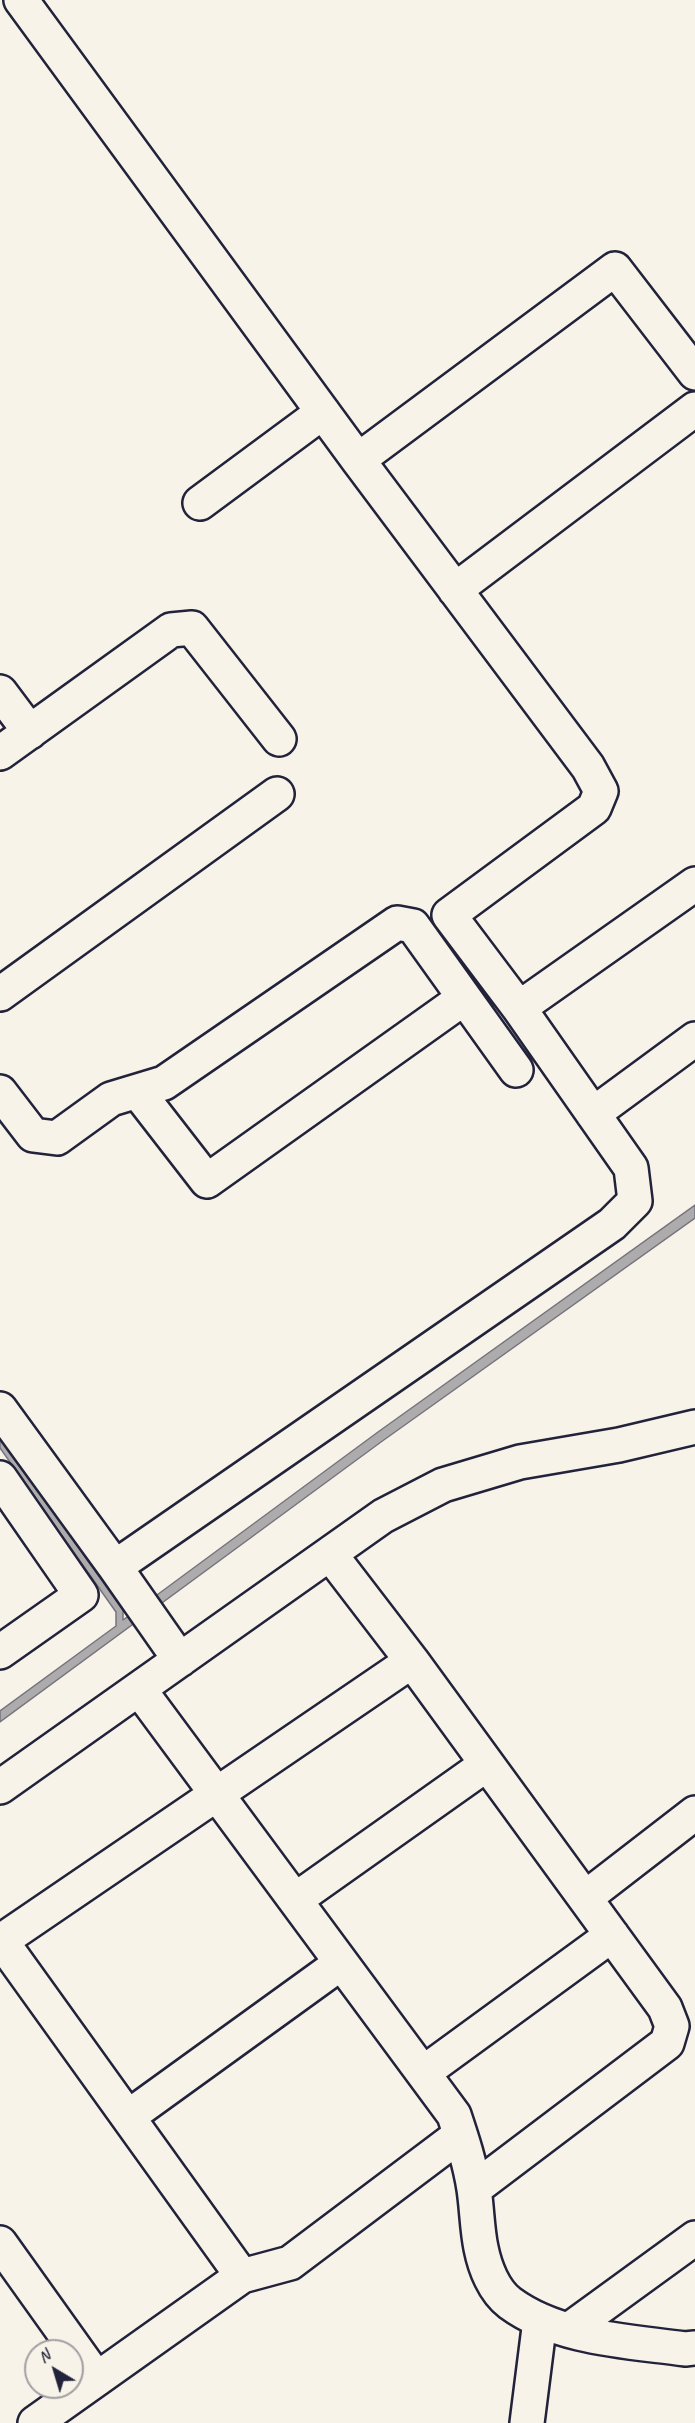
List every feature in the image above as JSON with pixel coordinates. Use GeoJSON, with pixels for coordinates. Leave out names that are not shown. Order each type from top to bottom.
{"type":"FeatureCollection","features":[{"type":"Feature","properties":{"kind":"street"},"geometry":{"type":"LineString","coordinates":[[21,0],[358,460],[588,767],[601,791],[594,808],[449,915],[519,1008],[631,1168],[635,1201],[612,1224],[115,1567]]}},
{"type":"Feature","properties":{"kind":"street"},"geometry":{"type":"LineString","coordinates":[[358,460],[615,269],[695,373]]}},
{"type":"Feature","properties":{"kind":"street"},"geometry":{"type":"LineString","coordinates":[[455,590],[695,409]]}},
{"type":"Feature","properties":{"kind":"street"},"geometry":{"type":"LineString","coordinates":[[200,503],[323,412]]}},
{"type":"Feature","properties":{"kind":"street"},"geometry":{"type":"LineString","coordinates":[[0,753],[171,630],[192,628],[279,739]]}},
{"type":"Feature","properties":{"kind":"street"},"geometry":{"type":"LineString","coordinates":[[0,692],[30,732]]}},
{"type":"Feature","properties":{"kind":"street"},"geometry":{"type":"LineString","coordinates":[[0,994],[277,794]]}},
{"type":"Feature","properties":{"kind":"street"},"geometry":{"type":"LineString","coordinates":[[519,1008],[695,884]]}},
{"type":"Feature","properties":{"kind":"street"},"geometry":{"type":"LineString","coordinates":[[0,1092],[33,1135],[57,1138],[111,1099],[164,1083],[397,923],[413,926],[516,1070]]}},
{"type":"Feature","properties":{"kind":"street"},"geometry":{"type":"LineString","coordinates":[[138,1092],[207,1181],[464,998]]}},
{"type":"Feature","properties":{"kind":"street"},"geometry":{"type":"LineString","coordinates":[[593,1114],[695,1039]]}},
{"type":"Feature","properties":{"kind":"street"},"geometry":{"type":"LineString","coordinates":[[0,1409],[180,1660]]}},
{"type":"Feature","properties":{"kind":"street"},"geometry":{"type":"LineString","coordinates":[[0,1787],[383,1516],[443,1485],[520,1462],[619,1445],[695,1427]]}},
{"type":"Feature","properties":{"kind":"street"},"geometry":{"type":"LineString","coordinates":[[0,1478],[81,1595],[0,1652]]}},
{"type":"Feature","properties":{"kind":"street"},"geometry":{"type":"LineString","coordinates":[[330,1554],[665,2008],[672,2026],[667,2043],[474,2189]]}},
{"type":"Feature","properties":{"kind":"street"},"geometry":{"type":"LineString","coordinates":[[242,2276],[1,1940],[218,1795],[411,1661]]}},
{"type":"Feature","properties":{"kind":"street"},"geometry":{"type":"LineString","coordinates":[[139,1689],[454,2115],[474,2189],[481,2247],[490,2279],[509,2302],[555,2325],[591,2335],[685,2349],[695,2348]]}},
{"type":"Feature","properties":{"kind":"street"},"geometry":{"type":"LineString","coordinates":[[295,1900],[487,1764]]}},
{"type":"Feature","properties":{"kind":"street"},"geometry":{"type":"LineString","coordinates":[[585,1898],[695,1813]]}},
{"type":"Feature","properties":{"kind":"street"},"geometry":{"type":"LineString","coordinates":[[423,2073],[612,1935]]}},
{"type":"Feature","properties":{"kind":"street"},"geometry":{"type":"LineString","coordinates":[[128,2117],[341,1963]]}},
{"type":"Feature","properties":{"kind":"street"},"geometry":{"type":"LineString","coordinates":[[35,2423],[242,2276],[290,2263],[460,2135]]}},
{"type":"Feature","properties":{"kind":"street"},"geometry":{"type":"LineString","coordinates":[[527,2423],[555,2325],[695,2238]]}},
{"type":"Feature","properties":{"kind":"street"},"geometry":{"type":"LineString","coordinates":[[0,2243],[97,2379]]}},
{"type":"Feature","properties":{"kind":"shaded area"},"geometry":{"type":"Polygon","coordinates":[[[695,1205],[695,1218],[381,1442],[0,1722],[0,1711],[116,1626],[116,1612],[0,1448],[0,1437],[123,1610],[123,1620],[378,1432],[695,1205]]]}}]}
